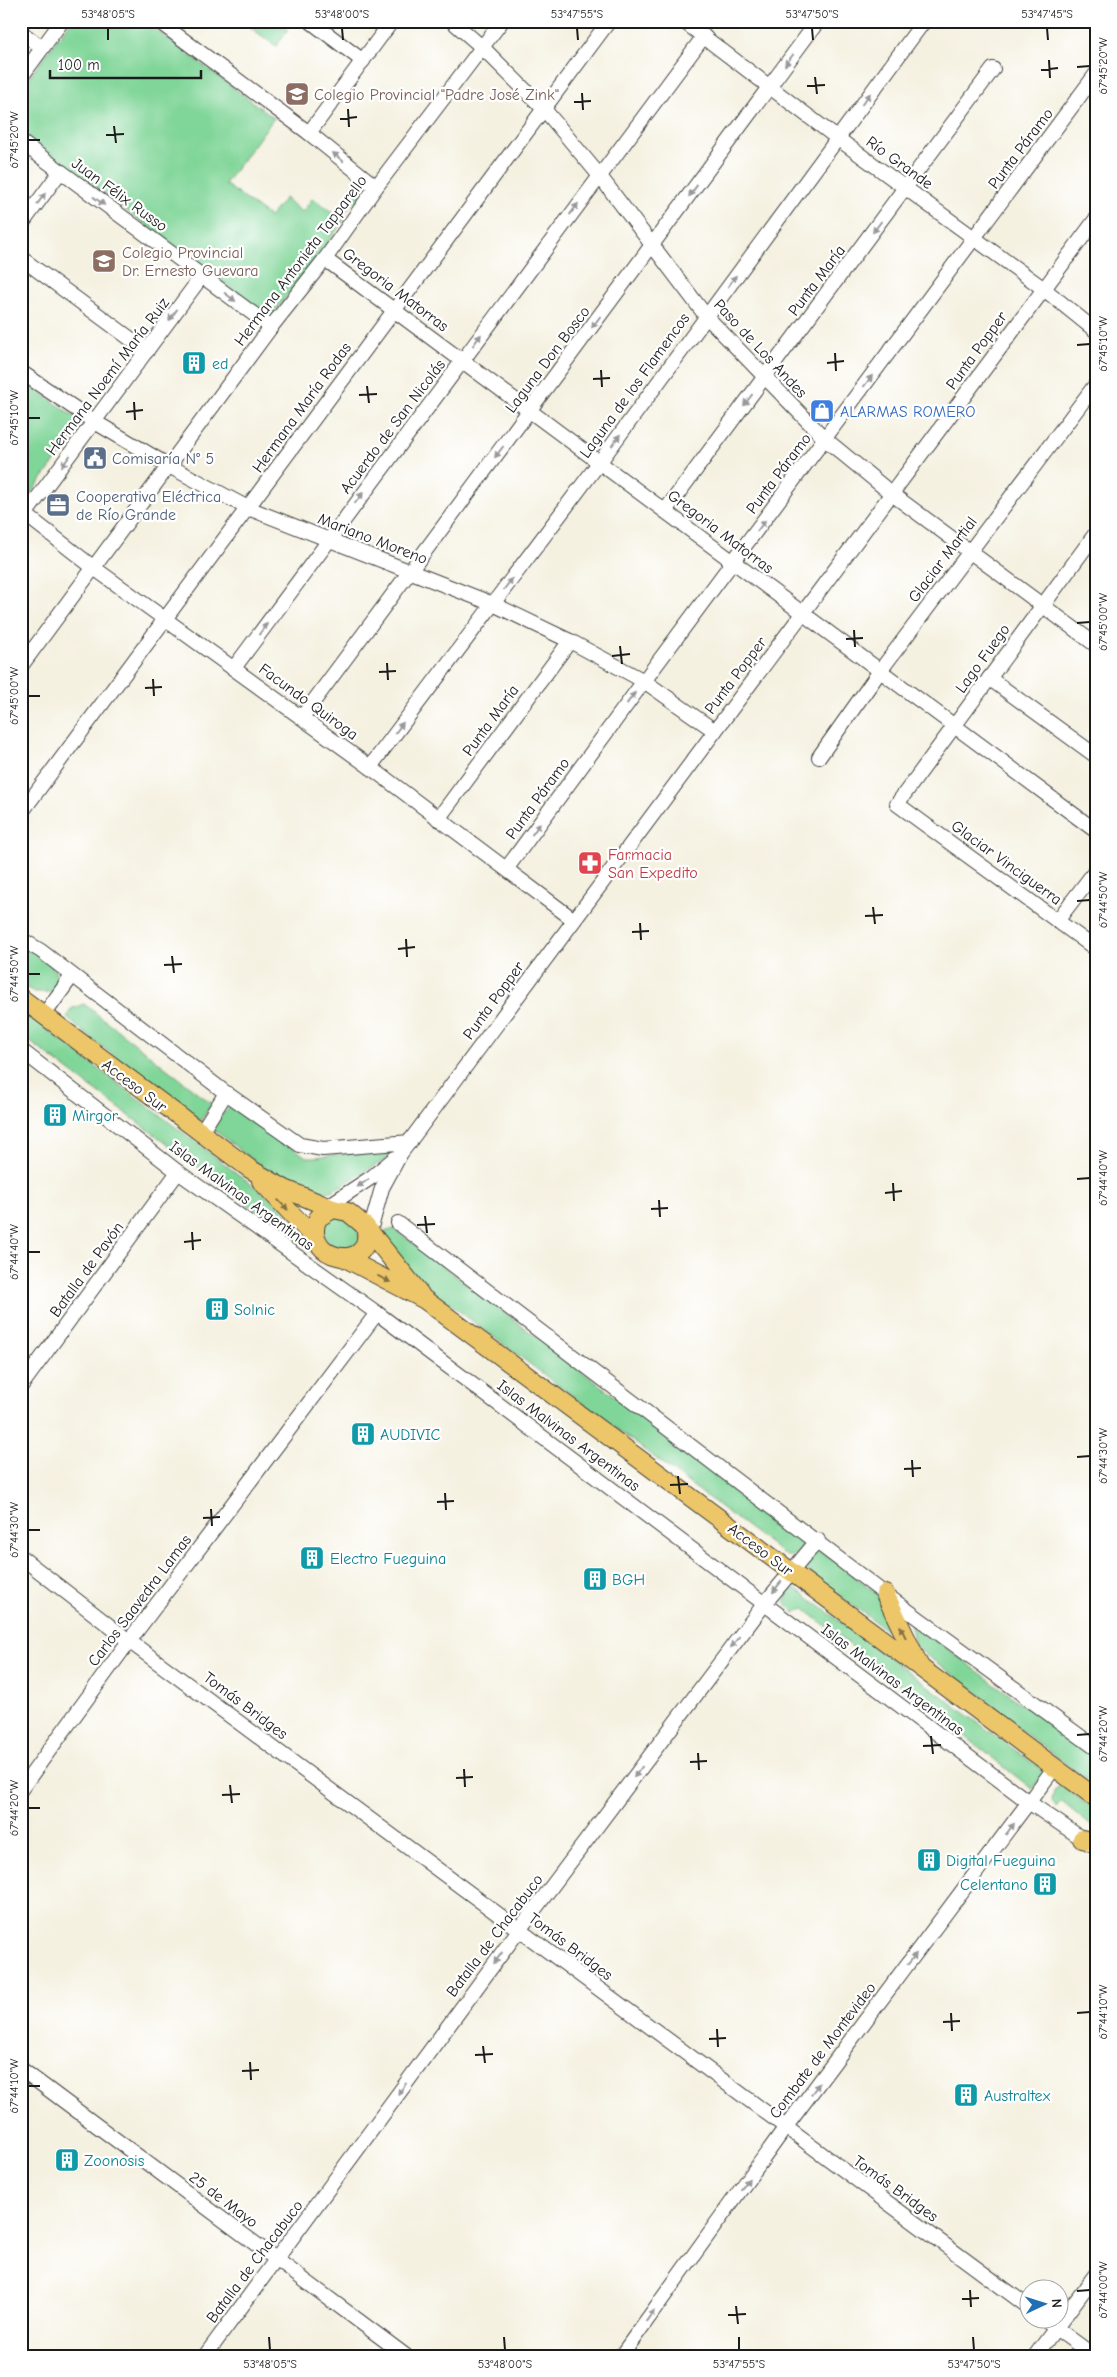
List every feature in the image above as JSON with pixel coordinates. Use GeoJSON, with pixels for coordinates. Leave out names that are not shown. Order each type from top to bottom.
{"type":"FeatureCollection","features":[{"type":"Feature","properties":{"kind":"main road","name":"Acceso Sur"},"geometry":{"type":"LineString","coordinates":[[21,998],[250,1170],[328,1210]]}},
{"type":"Feature","properties":{"kind":"main road","name":"Acceso Sur"},"geometry":{"type":"LineString","coordinates":[[250,1170],[320,1245]]}},
{"type":"Feature","properties":{"kind":"main road"},"geometry":{"type":"LineString","coordinates":[[328,1210],[348,1212],[368,1233],[361,1251],[355,1255],[343,1257],[332,1254],[320,1245],[315,1228],[328,1210]]}},
{"type":"Feature","properties":{"kind":"main road","name":"Acceso Sur"},"geometry":{"type":"LineString","coordinates":[[368,1233],[425,1300]]}},
{"type":"Feature","properties":{"kind":"main road","name":"Acceso Sur"},"geometry":{"type":"LineString","coordinates":[[343,1257],[425,1300],[1096,1798]]}},
{"type":"Feature","properties":{"kind":"main road"},"geometry":{"type":"LineString","coordinates":[[886,1594],[921,1669]]}},
{"type":"Feature","properties":{"kind":"street"},"geometry":{"type":"LineString","coordinates":[[21,77],[62,21]]}},
{"type":"Feature","properties":{"kind":"street"},"geometry":{"type":"LineString","coordinates":[[310,21],[362,60]]}},
{"type":"Feature","properties":{"kind":"street"},"geometry":{"type":"LineString","coordinates":[[309,133],[392,21]]}},
{"type":"Feature","properties":{"kind":"street","name":"Paso de Los Andes"},"geometry":{"type":"LineString","coordinates":[[452,21],[483,48],[544,109],[599,175],[706,316],[825,439],[892,494],[1096,645]]}},
{"type":"Feature","properties":{"kind":"street","name":"Hermana Antonieta Tapparello"},"geometry":{"type":"LineString","coordinates":[[21,666],[271,327],[326,259],[376,187],[502,21]]}},
{"type":"Feature","properties":{"kind":"street","name":"Hermana María Rodas"},"geometry":{"type":"LineString","coordinates":[[21,813],[609,21]]}},
{"type":"Feature","properties":{"kind":"street","name":"Río Grande"},"geometry":{"type":"LineString","coordinates":[[683,21],[770,85],[837,138],[1044,288],[1096,331]]}},
{"type":"Feature","properties":{"kind":"street","name":"Laguna Don Bosco"},"geometry":{"type":"LineString","coordinates":[[302,717],[818,21]]}},
{"type":"Feature","properties":{"kind":"street","name":"Laguna de los Flamencos"},"geometry":{"type":"LineString","coordinates":[[370,767],[599,462],[924,21]]}},
{"type":"Feature","properties":{"kind":"street"},"geometry":{"type":"LineString","coordinates":[[165,23],[309,133],[376,187]]}},
{"type":"Feature","properties":{"kind":"street"},"geometry":{"type":"LineString","coordinates":[[21,32],[42,48]]}},
{"type":"Feature","properties":{"kind":"street","name":"Acuerdo de San Nicolás"},"geometry":{"type":"LineString","coordinates":[[234,668],[328,539],[704,36]]}},
{"type":"Feature","properties":{"kind":"street","name":"Punta María"},"geometry":{"type":"LineString","coordinates":[[665,512],[993,69]]}},
{"type":"Feature","properties":{"kind":"street","name":"Punta Páramo"},"geometry":{"type":"LineString","coordinates":[[507,868],[1096,74]]}},
{"type":"Feature","properties":{"kind":"street","name":"Juan Félix Russo"},"geometry":{"type":"LineString","coordinates":[[21,142],[271,327]]}},
{"type":"Feature","properties":{"kind":"street"},"geometry":{"type":"LineString","coordinates":[[21,225],[60,172]]}},
{"type":"Feature","properties":{"kind":"street","name":"Punta Popper"},"geometry":{"type":"LineString","coordinates":[[368,1233],[382,1188],[401,1153],[1096,219]]}},
{"type":"Feature","properties":{"kind":"street"},"geometry":{"type":"LineString","coordinates":[[21,258],[147,351]]}},
{"type":"Feature","properties":{"kind":"street","name":"Gregoria Matorras"},"geometry":{"type":"LineString","coordinates":[[326,259],[1096,831]]}},
{"type":"Feature","properties":{"kind":"street","name":"Hermana Noemí María Ruiz"},"geometry":{"type":"LineString","coordinates":[[23,515],[95,422],[202,276]]}},
{"type":"Feature","properties":{"kind":"street","name":"Mariano Moreno"},"geometry":{"type":"LineString","coordinates":[[21,372],[95,422],[169,466],[248,508],[410,570],[492,604],[570,641],[644,681],[715,731]]}},
{"type":"Feature","properties":{"kind":"street","name":"Glaciar Martial"},"geometry":{"type":"LineString","coordinates":[[819,757],[880,671],[1096,384]]}},
{"type":"Feature","properties":{"kind":"street","name":"Facundo Quiroga"},"geometry":{"type":"LineString","coordinates":[[23,515],[302,717],[438,820],[507,868],[574,920]]}},
{"type":"Feature","properties":{"kind":"street","name":"Lago Fuego"},"geometry":{"type":"LineString","coordinates":[[898,804],[1096,533]]}},
{"type":"Feature","properties":{"kind":"street","name":"Punta María"},"geometry":{"type":"LineString","coordinates":[[438,820],[570,641]]}},
{"type":"Feature","properties":{"kind":"street"},"geometry":{"type":"LineString","coordinates":[[989,678],[1096,756]]}},
{"type":"Feature","properties":{"kind":"street","name":"Glaciar Vinciguerra"},"geometry":{"type":"LineString","coordinates":[[898,804],[1096,949]]}},
{"type":"Feature","properties":{"kind":"street"},"geometry":{"type":"LineString","coordinates":[[1057,921],[1096,870]]}},
{"type":"Feature","properties":{"kind":"street"},"geometry":{"type":"LineString","coordinates":[[21,938],[40,950],[226,1094],[300,1145],[311,1149],[410,1142]]}},
{"type":"Feature","properties":{"kind":"street"},"geometry":{"type":"LineString","coordinates":[[44,1015],[72,976]]}},
{"type":"Feature","properties":{"kind":"street","name":"Islas Malvinas Argentinas"},"geometry":{"type":"LineString","coordinates":[[21,1050],[178,1172],[377,1313],[1030,1803],[1091,1843]]}},
{"type":"Feature","properties":{"kind":"street"},"geometry":{"type":"LineString","coordinates":[[200,1134],[226,1094]]}},
{"type":"Feature","properties":{"kind":"street","name":"Punta Popper"},"geometry":{"type":"LineString","coordinates":[[328,1210],[401,1153]]}},
{"type":"Feature","properties":{"kind":"street","name":"Batalla de Pavón"},"geometry":{"type":"LineString","coordinates":[[21,1386],[178,1172]]}},
{"type":"Feature","properties":{"kind":"street"},"geometry":{"type":"LineString","coordinates":[[382,1188],[380,1220],[382,1233],[403,1274]]}},
{"type":"Feature","properties":{"kind":"street"},"geometry":{"type":"LineString","coordinates":[[398,1223],[818,1540],[886,1594],[1096,1748]]}},
{"type":"Feature","properties":{"kind":"street","name":"Carlos Saavedra Lamas"},"geometry":{"type":"LineString","coordinates":[[21,1789],[129,1641],[377,1313]]}},
{"type":"Feature","properties":{"kind":"street","name":"Batalla de Chacabuco"},"geometry":{"type":"LineString","coordinates":[[205,2356],[519,1930],[764,1603],[790,1570],[818,1540]]}},
{"type":"Feature","properties":{"kind":"street","name":"Tomás Bridges"},"geometry":{"type":"LineString","coordinates":[[21,1557],[129,1641],[1020,2301]]}},
{"type":"Feature","properties":{"kind":"street","name":"Combate de Montevideo"},"geometry":{"type":"LineString","coordinates":[[621,2356],[785,2128],[1030,1803],[1055,1767]]}},
{"type":"Feature","properties":{"kind":"street","name":"25 de Mayo"},"geometry":{"type":"LineString","coordinates":[[21,2069],[406,2356]]}},
{"type":"Feature","properties":{"kind":"street"},"geometry":{"type":"LineString","coordinates":[[1070,2303],[1096,2274]]}},
{"type":"Feature","properties":{"kind":"street"},"geometry":{"type":"LineString","coordinates":[[1035,2356],[1048,2330]]}},
{"type":"Feature","properties":{"kind":"street"},"geometry":{"type":"LineString","coordinates":[[1059,2330],[1094,2356]]}},
{"type":"Feature","properties":{"kind":"green space"},"geometry":{"type":"Polygon","coordinates":[[[71,21],[144,21],[274,118],[225,184],[270,217],[285,198],[302,212],[313,198],[337,216],[361,183],[363,185],[365,191],[359,201],[353,202],[343,215],[346,218],[274,313],[264,313],[21,132],[21,88],[71,21]]]}},
{"type":"Feature","properties":{"kind":"green space"},"geometry":{"type":"Polygon","coordinates":[[[256,21],[276,21],[288,30],[276,46],[251,28],[256,21]]]}},
{"type":"Feature","properties":{"kind":"green space"},"geometry":{"type":"Polygon","coordinates":[[[21,379],[83,424],[24,503],[21,503],[21,379]]]}},
{"type":"Feature","properties":{"kind":"green space"},"geometry":{"type":"Polygon","coordinates":[[[21,941],[46,960],[55,971],[59,986],[52,992],[34,992],[21,985],[21,941]]]}},
{"type":"Feature","properties":{"kind":"green space"},"geometry":{"type":"Polygon","coordinates":[[[84,1004],[212,1104],[200,1121],[67,1018],[71,1009],[84,1004]]]}},
{"type":"Feature","properties":{"kind":"green space"},"geometry":{"type":"Polygon","coordinates":[[[21,1010],[280,1206],[324,1261],[21,1035],[21,1010]]]}},
{"type":"Feature","properties":{"kind":"green space"},"geometry":{"type":"Polygon","coordinates":[[[231,1104],[234,1104],[306,1157],[397,1148],[386,1159],[334,1190],[320,1193],[304,1190],[271,1173],[214,1130],[213,1126],[231,1104]]]}},
{"type":"Feature","properties":{"kind":"green space"},"geometry":{"type":"Polygon","coordinates":[[[336,1216],[355,1224],[361,1240],[348,1252],[328,1244],[322,1230],[324,1222],[336,1216]]]}},
{"type":"Feature","properties":{"kind":"green space"},"geometry":{"type":"Polygon","coordinates":[[[394,1229],[804,1540],[800,1551],[794,1556],[786,1556],[411,1275],[384,1232],[394,1229]]]}},
{"type":"Feature","properties":{"kind":"green space"},"geometry":{"type":"Polygon","coordinates":[[[814,1551],[820,1551],[884,1598],[902,1642],[808,1572],[805,1564],[814,1551]]]}},
{"type":"Feature","properties":{"kind":"green space"},"geometry":{"type":"Polygon","coordinates":[[[795,1588],[1045,1772],[1032,1789],[803,1608],[795,1613],[785,1603],[787,1594],[795,1588]]]}},
{"type":"Feature","properties":{"kind":"green space"},"geometry":{"type":"Polygon","coordinates":[[[910,1621],[1096,1759],[1096,1786],[1007,1720],[977,1692],[915,1647],[910,1621]]]}},
{"type":"Feature","properties":{"kind":"green space"},"geometry":{"type":"Polygon","coordinates":[[[1061,1785],[1096,1811],[1096,1835],[1095,1829],[1062,1802],[1057,1807],[1052,1801],[1054,1790],[1061,1785]]]}},
{"type":"Feature","properties":{"kind":"place","name":"Colegio Provincial \"Padre José Zink\""},"geometry":{"type":"Point","coordinates":[297,94]}},
{"type":"Feature","properties":{"kind":"place","name":"Colegio Provincial Dr. Ernesto Guevara"},"geometry":{"type":"Point","coordinates":[104,261]}},
{"type":"Feature","properties":{"kind":"place","name":"ed"},"geometry":{"type":"Point","coordinates":[194,363]}},
{"type":"Feature","properties":{"kind":"place","name":"ALARMAS ROMERO"},"geometry":{"type":"Point","coordinates":[822,411]}},
{"type":"Feature","properties":{"kind":"place","name":"Comisaría N° 5"},"geometry":{"type":"Point","coordinates":[95,458]}},
{"type":"Feature","properties":{"kind":"place","name":"Cooperativa Eléctrica de Río Grande"},"geometry":{"type":"Point","coordinates":[58,505]}},
{"type":"Feature","properties":{"kind":"place","name":"Farmacia San Expedito"},"geometry":{"type":"Point","coordinates":[590,863]}},
{"type":"Feature","properties":{"kind":"place","name":"Mirgor"},"geometry":{"type":"Point","coordinates":[55,1115]}},
{"type":"Feature","properties":{"kind":"place","name":"Solnic"},"geometry":{"type":"Point","coordinates":[217,1309]}},
{"type":"Feature","properties":{"kind":"place","name":"AUDIVIC"},"geometry":{"type":"Point","coordinates":[363,1434]}},
{"type":"Feature","properties":{"kind":"place","name":"Electro Fueguina"},"geometry":{"type":"Point","coordinates":[312,1558]}},
{"type":"Feature","properties":{"kind":"place","name":"BGH"},"geometry":{"type":"Point","coordinates":[595,1579]}},
{"type":"Feature","properties":{"kind":"place","name":"Digital Fueguina"},"geometry":{"type":"Point","coordinates":[929,1860]}},
{"type":"Feature","properties":{"kind":"place","name":"Celentano"},"geometry":{"type":"Point","coordinates":[1045,1884]}},
{"type":"Feature","properties":{"kind":"place","name":"Australtex"},"geometry":{"type":"Point","coordinates":[966,2095]}},
{"type":"Feature","properties":{"kind":"place","name":"Zoonosis"},"geometry":{"type":"Point","coordinates":[67,2160]}}]}
